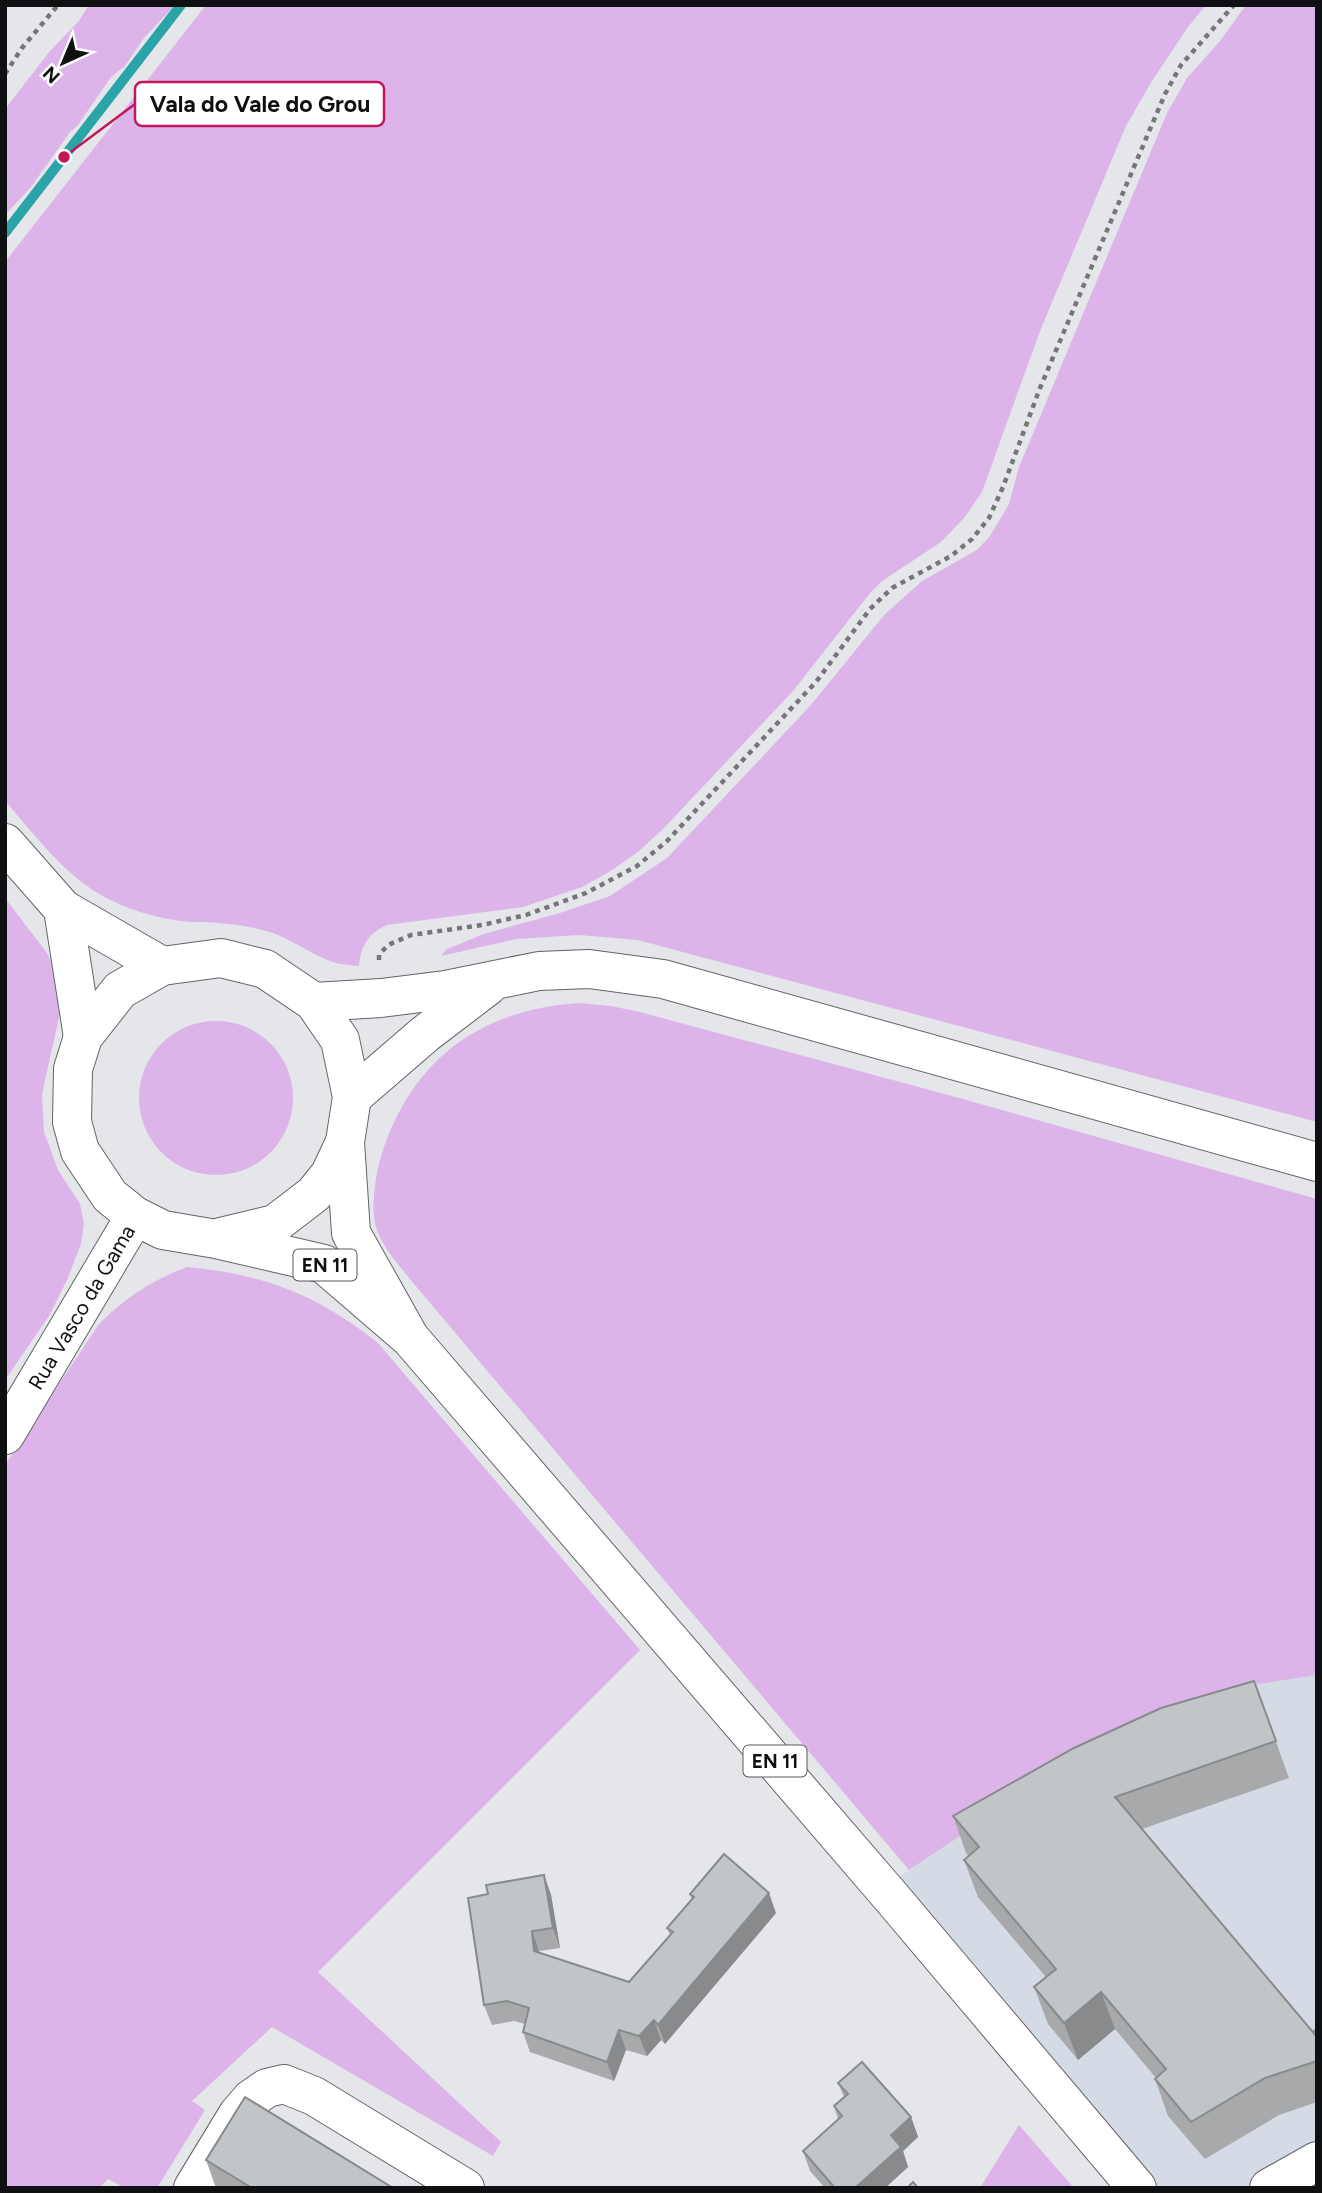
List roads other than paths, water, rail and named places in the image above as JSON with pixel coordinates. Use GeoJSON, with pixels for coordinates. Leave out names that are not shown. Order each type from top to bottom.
{"type":"FeatureCollection","features":[{"type":"Feature","properties":{"kind":"main road"},"geometry":{"type":"LineString","coordinates":[[5,843],[63,909],[162,966]]}},
{"type":"Feature","properties":{"kind":"main road"},"geometry":{"type":"LineString","coordinates":[[63,909],[83,1038]]}},
{"type":"Feature","properties":{"kind":"main road"},"geometry":{"type":"LineString","coordinates":[[221,958],[265,969],[314,1002],[340,1040],[352,1097],[345,1142],[330,1174],[314,1194],[275,1224],[216,1239],[163,1230],[135,1216],[110,1196],[80,1150],[72,1122],[73,1069],[83,1038],[120,990],[162,966],[221,958]]}},
{"type":"Feature","properties":{"kind":"main road"},"geometry":{"type":"LineString","coordinates":[[314,1002],[381,998],[492,982],[539,971],[589,969],[663,979],[1317,1162]]}},
{"type":"Feature","properties":{"kind":"main road"},"geometry":{"type":"LineString","coordinates":[[352,1097],[425,1034],[492,982]]}},
{"type":"Feature","properties":{"kind":"main road","name":"EN 11"},"geometry":{"type":"LineString","coordinates":[[345,1142],[351,1233],[410,1338]]}},
{"type":"Feature","properties":{"kind":"main road","name":"Rua Vasco da Gama"},"geometry":{"type":"LineString","coordinates":[[5,1435],[135,1216]]}},
{"type":"Feature","properties":{"kind":"main road","name":"EN 11"},"geometry":{"type":"LineString","coordinates":[[216,1239],[324,1264],[410,1338],[901,1908],[1137,2188]]}},
{"type":"Feature","properties":{"kind":"main road"},"geometry":{"type":"LineString","coordinates":[[193,2188],[238,2114],[251,2099],[267,2088],[284,2084],[314,2096],[465,2188]]}},
{"type":"Feature","properties":{"kind":"main road"},"geometry":{"type":"LineString","coordinates":[[1269,2188],[1317,2161]]}},
{"type":"Feature","properties":{"kind":"waterway"},"geometry":{"type":"LineString","coordinates":[[5,233],[181,5]]}},
{"type":"Feature","properties":{"kind":"place","name":"Vala do Vale do Grou"},"geometry":{"type":"Point","coordinates":[64,157]}}]}
